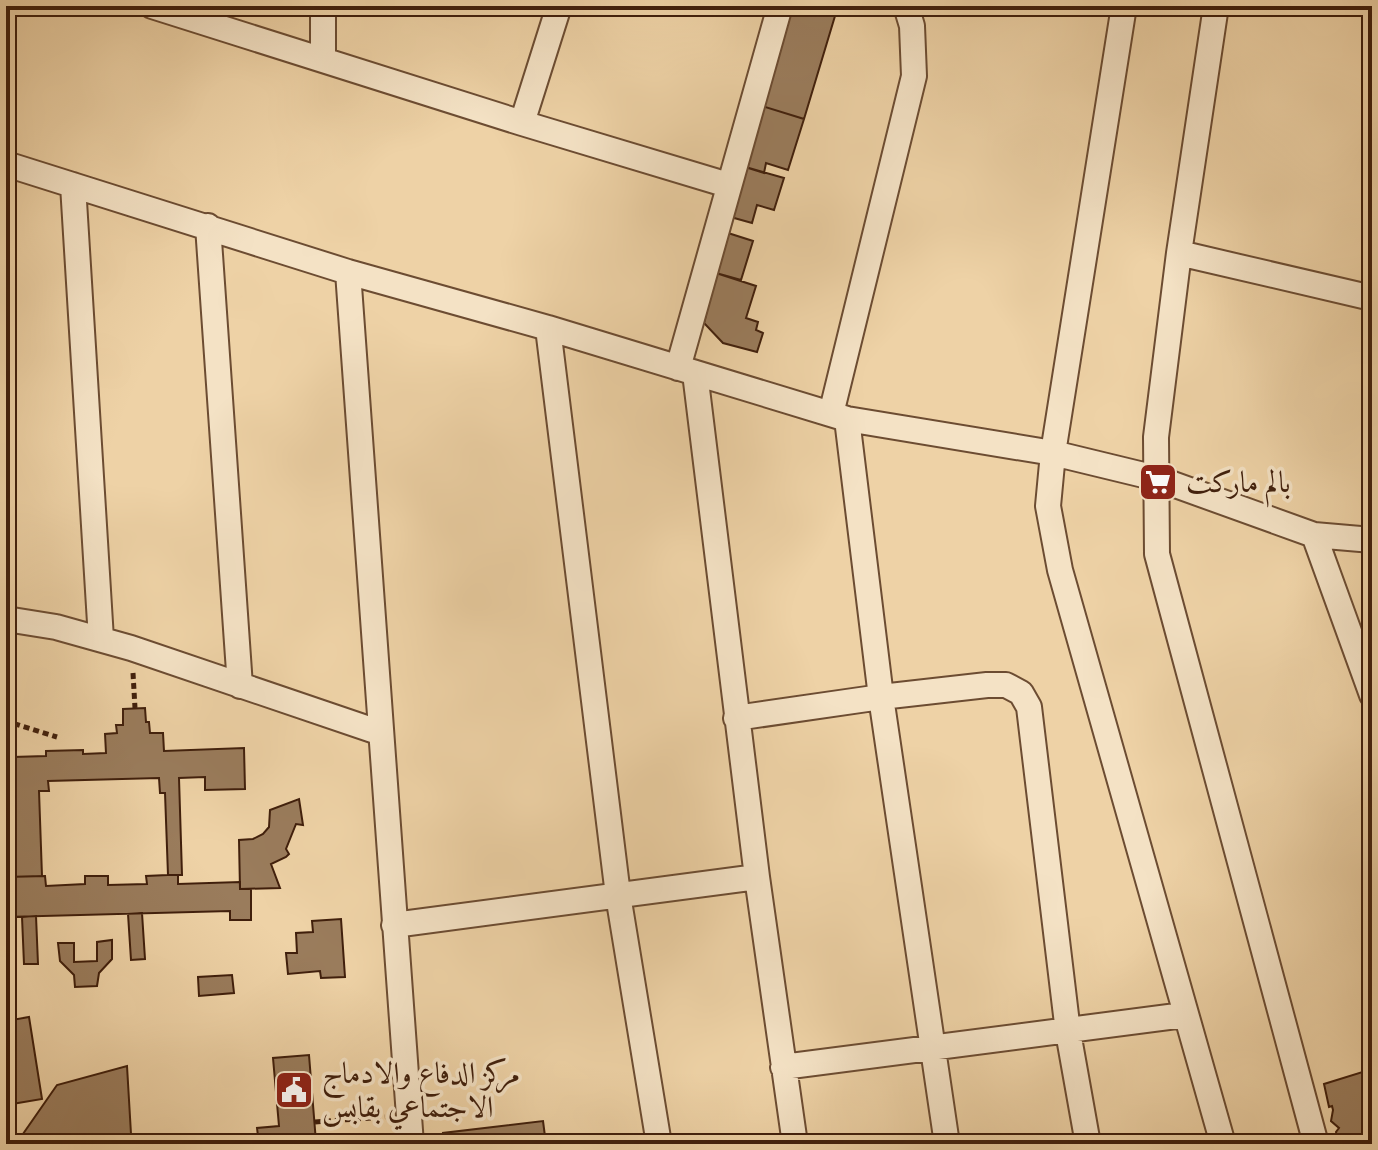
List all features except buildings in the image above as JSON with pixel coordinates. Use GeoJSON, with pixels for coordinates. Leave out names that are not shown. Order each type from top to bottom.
{"type":"FeatureCollection","features":[{"type":"Feature","properties":{"kind":"street"},"geometry":{"type":"LineString","coordinates":[[152,6],[728,185]]}},
{"type":"Feature","properties":{"kind":"street"},"geometry":{"type":"LineString","coordinates":[[323,6],[323,59]]}},
{"type":"Feature","properties":{"kind":"street"},"geometry":{"type":"LineString","coordinates":[[522,123],[559,6]]}},
{"type":"Feature","properties":{"kind":"street"},"geometry":{"type":"LineString","coordinates":[[780,6],[728,185],[686,371],[795,1144]]}},
{"type":"Feature","properties":{"kind":"street"},"geometry":{"type":"LineString","coordinates":[[906,6],[912,26],[914,76],[839,416],[947,1144]]}},
{"type":"Feature","properties":{"kind":"street"},"geometry":{"type":"LineString","coordinates":[[1124,6],[1053,453],[1048,506],[1060,570],[1223,1144]]}},
{"type":"Feature","properties":{"kind":"street"},"geometry":{"type":"LineString","coordinates":[[1216,6],[1179,253],[1156,437],[1157,554],[1316,1144]]}},
{"type":"Feature","properties":{"kind":"street"},"geometry":{"type":"LineString","coordinates":[[6,164],[348,272],[548,328],[839,416],[1053,453],[1156,478],[1314,535],[1372,540]]}},
{"type":"Feature","properties":{"kind":"street"},"geometry":{"type":"LineString","coordinates":[[73,185],[101,639]]}},
{"type":"Feature","properties":{"kind":"street"},"geometry":{"type":"LineString","coordinates":[[208,226],[240,686]]}},
{"type":"Feature","properties":{"kind":"street"},"geometry":{"type":"LineString","coordinates":[[1179,253],[1372,298]]}},
{"type":"Feature","properties":{"kind":"street"},"geometry":{"type":"LineString","coordinates":[[348,272],[411,1144]]}},
{"type":"Feature","properties":{"kind":"street"},"geometry":{"type":"LineString","coordinates":[[548,328],[618,895],[659,1144]]}},
{"type":"Feature","properties":{"kind":"street"},"geometry":{"type":"LineString","coordinates":[[1314,535],[1366,656],[1372,695]]}},
{"type":"Feature","properties":{"kind":"street"},"geometry":{"type":"LineString","coordinates":[[6,619],[56,627],[131,648],[381,733]]}},
{"type":"Feature","properties":{"kind":"street"},"geometry":{"type":"LineString","coordinates":[[736,718],[881,697],[1006,685],[1021,693],[1029,707],[1068,1032],[1088,1144]]}},
{"type":"Feature","properties":{"kind":"street"},"geometry":{"type":"LineString","coordinates":[[394,925],[757,877]]}},
{"type":"Feature","properties":{"kind":"street"},"geometry":{"type":"LineString","coordinates":[[783,1067],[1184,1015]]}},
{"type":"Feature","properties":{"kind":"path"},"geometry":{"type":"LineString","coordinates":[[131,648],[135,708]]}},
{"type":"Feature","properties":{"kind":"path"},"geometry":{"type":"LineString","coordinates":[[6,718],[12,723],[57,737]]}},
{"type":"Feature","properties":{"kind":"path"},"geometry":{"type":"LineString","coordinates":[[315,1122],[409,1116]]}},
{"type":"Feature","properties":{"kind":"place","name":"بالم ماركت"},"geometry":{"type":"Point","coordinates":[1158,482]}},
{"type":"Feature","properties":{"kind":"place","name":"مركز الدفاع والادماج الاجتماعي بقابس"},"geometry":{"type":"Point","coordinates":[294,1090]}}]}
